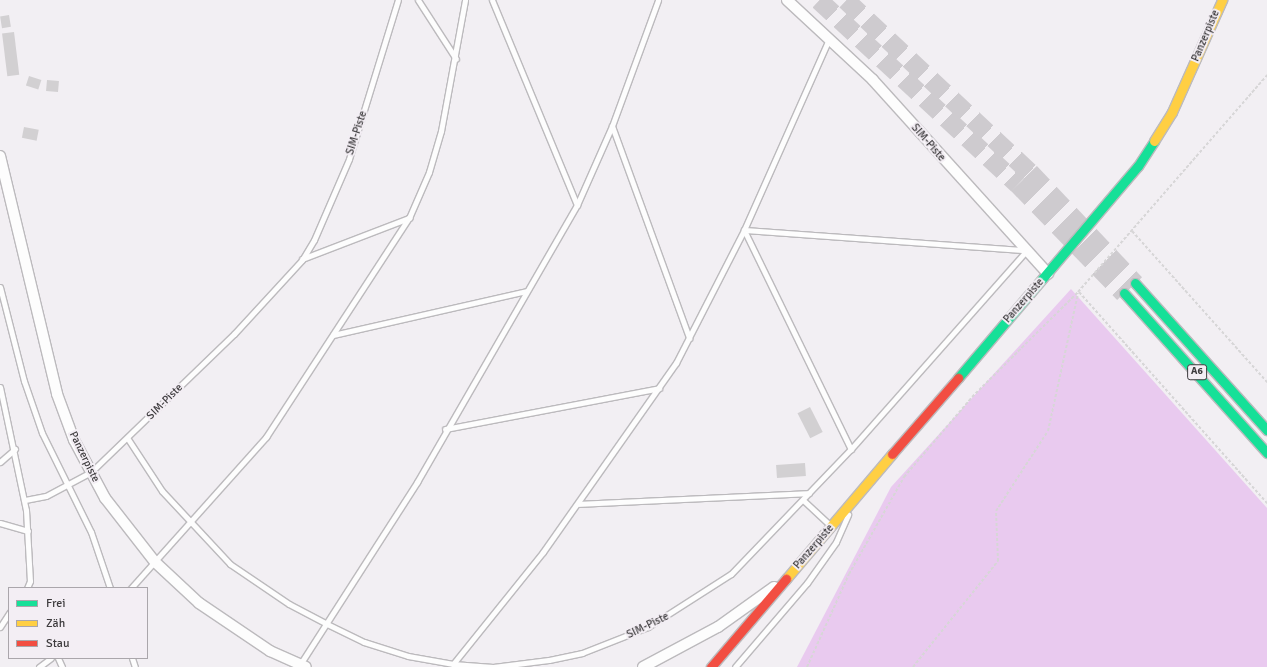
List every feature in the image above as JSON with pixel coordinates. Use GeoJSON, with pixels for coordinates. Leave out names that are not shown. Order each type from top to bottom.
{"type":"FeatureCollection","features":[{"type":"Feature","properties":{"kind":"main road","name":"Panzerpiste"},"geometry":{"type":"LineString","coordinates":[[711,667],[1095,221],[1157,138],[1222,0]]}},
{"type":"Feature","properties":{"kind":"main road","name":"A6"},"geometry":{"type":"LineString","coordinates":[[1135,282],[1267,430]]}},
{"type":"Feature","properties":{"kind":"main road","name":"A6"},"geometry":{"type":"LineString","coordinates":[[1124,293],[1267,453]]}},
{"type":"Feature","properties":{"kind":"street","name":"SIM-Piste"},"geometry":{"type":"LineString","coordinates":[[787,0],[830,37],[1048,274]]}},
{"type":"Feature","properties":{"kind":"street","name":"Panzerpiste"},"geometry":{"type":"LineString","coordinates":[[0,156],[4,188],[57,394],[91,472],[124,526],[155,562],[220,620],[270,651],[302,666]]}},
{"type":"Feature","properties":{"kind":"street","name":"Panzerpiste"},"geometry":{"type":"LineString","coordinates":[[643,667],[718,627],[788,577]]}},
{"type":"Feature","properties":{"kind":"lane","name":"SIM-Piste"},"geometry":{"type":"LineString","coordinates":[[25,500],[66,487],[91,472],[128,439],[256,311],[302,260],[314,240],[349,159],[398,0]]}},
{"type":"Feature","properties":{"kind":"lane"},"geometry":{"type":"LineString","coordinates":[[418,0],[456,58]]}},
{"type":"Feature","properties":{"kind":"lane"},"geometry":{"type":"LineString","coordinates":[[132,587],[190,524],[266,437],[409,218],[429,172],[456,58],[464,0]]}},
{"type":"Feature","properties":{"kind":"lane"},"geometry":{"type":"LineString","coordinates":[[492,0],[577,205]]}},
{"type":"Feature","properties":{"kind":"lane"},"geometry":{"type":"LineString","coordinates":[[302,666],[416,482],[445,429],[577,205],[612,126],[658,0]]}},
{"type":"Feature","properties":{"kind":"lane"},"geometry":{"type":"LineString","coordinates":[[453,664],[578,504],[659,388],[689,338],[744,230],[830,37]]}},
{"type":"Feature","properties":{"kind":"lane"},"geometry":{"type":"LineString","coordinates":[[612,126],[689,338]]}},
{"type":"Feature","properties":{"kind":"lane","name":"SIM-Piste"},"geometry":{"type":"LineString","coordinates":[[302,260],[409,218]]}},
{"type":"Feature","properties":{"kind":"lane"},"geometry":{"type":"LineString","coordinates":[[744,230],[1027,250]]}},
{"type":"Feature","properties":{"kind":"lane"},"geometry":{"type":"LineString","coordinates":[[744,230],[851,449]]}},
{"type":"Feature","properties":{"kind":"lane","name":"SIM-Piste"},"geometry":{"type":"LineString","coordinates":[[128,439],[143,466],[190,524],[230,564],[258,584],[327,624],[364,642],[400,654],[453,664],[493,667],[549,660],[582,653],[648,627],[731,574],[851,449],[1027,250]]}},
{"type":"Feature","properties":{"kind":"lane"},"geometry":{"type":"LineString","coordinates":[[0,287],[24,381],[66,487],[91,532],[110,587]]}},
{"type":"Feature","properties":{"kind":"lane"},"geometry":{"type":"LineString","coordinates":[[332,335],[526,290]]}},
{"type":"Feature","properties":{"kind":"lane"},"geometry":{"type":"LineString","coordinates":[[0,388],[2,405],[15,449],[25,500],[30,581],[33,587]]}},
{"type":"Feature","properties":{"kind":"lane"},"geometry":{"type":"LineString","coordinates":[[445,429],[659,388]]}},
{"type":"Feature","properties":{"kind":"lane"},"geometry":{"type":"LineString","coordinates":[[0,462],[15,449]]}},
{"type":"Feature","properties":{"kind":"lane"},"geometry":{"type":"LineString","coordinates":[[578,504],[810,493]]}},
{"type":"Feature","properties":{"kind":"lane"},"geometry":{"type":"LineString","coordinates":[[803,500],[832,526]]}},
{"type":"Feature","properties":{"kind":"lane"},"geometry":{"type":"LineString","coordinates":[[734,667],[807,583],[836,542],[853,501]]}},
{"type":"Feature","properties":{"kind":"lane"},"geometry":{"type":"LineString","coordinates":[[0,523],[28,531]]}},
{"type":"Feature","properties":{"kind":"lane"},"geometry":{"type":"LineString","coordinates":[[27,587],[30,581]]}},
{"type":"Feature","properties":{"kind":"lane"},"geometry":{"type":"LineString","coordinates":[[1,623],[8,614]]}},
{"type":"Feature","properties":{"kind":"lane"},"geometry":{"type":"LineString","coordinates":[[39,667],[50,659]]}},
{"type":"Feature","properties":{"kind":"path"},"geometry":{"type":"LineString","coordinates":[[807,667],[849,574],[904,476],[972,396],[1078,292],[1267,75]]}},
{"type":"Feature","properties":{"kind":"path"},"geometry":{"type":"LineString","coordinates":[[1132,231],[1267,382]]}},
{"type":"Feature","properties":{"kind":"path"},"geometry":{"type":"LineString","coordinates":[[1078,292],[1267,503]]}},
{"type":"Feature","properties":{"kind":"path"},"geometry":{"type":"LineString","coordinates":[[913,667],[998,561],[996,511],[1048,431],[1078,292]]}},
{"type":"Feature","properties":{"kind":"shaded area"},"geometry":{"type":"Polygon","coordinates":[[[1071,289],[1267,508],[1267,667],[797,667],[891,487],[1071,289]]]}},
{"type":"Feature","properties":{"kind":"building"},"geometry":{"type":"Polygon","coordinates":[[[9,15],[11,27],[2,28],[0,16],[9,15]]]}},
{"type":"Feature","properties":{"kind":"building"},"geometry":{"type":"Polygon","coordinates":[[[14,32],[19,75],[7,76],[2,33],[14,32]]]}},
{"type":"Feature","properties":{"kind":"building"},"geometry":{"type":"Polygon","coordinates":[[[29,76],[41,80],[38,90],[26,86],[29,76]]]}},
{"type":"Feature","properties":{"kind":"building"},"geometry":{"type":"Polygon","coordinates":[[[47,80],[59,81],[58,92],[46,91],[47,80]]]}},
{"type":"Feature","properties":{"kind":"building"},"geometry":{"type":"Polygon","coordinates":[[[24,127],[39,130],[37,141],[22,138],[24,127]]]}},
{"type":"Feature","properties":{"kind":"building"},"geometry":{"type":"Polygon","coordinates":[[[810,407],[823,432],[810,438],[798,413],[810,407]]]}},
{"type":"Feature","properties":{"kind":"building"},"geometry":{"type":"Polygon","coordinates":[[[805,463],[806,476],[777,478],[776,465],[805,463]]]}},
{"type":"Feature","properties":{"kind":"tunnel"},"geometry":{"type":"LineString","coordinates":[[819,0],[1018,184],[1124,293]]}},
{"type":"Feature","properties":{"kind":"tunnel"},"geometry":{"type":"LineString","coordinates":[[846,0],[1030,172],[1135,283]]}},
{"type":"Feature","properties":{"kind":"traffic: fast"},"geometry":{"type":"LineString","coordinates":[[958,378],[1138,166],[1154,141]]}},
{"type":"Feature","properties":{"kind":"traffic: fast"},"geometry":{"type":"LineString","coordinates":[[1135,283],[1267,430]]}},
{"type":"Feature","properties":{"kind":"traffic: fast"},"geometry":{"type":"LineString","coordinates":[[1124,293],[1267,453]]}},
{"type":"Feature","properties":{"kind":"traffic: slow"},"geometry":{"type":"LineString","coordinates":[[1154,141],[1172,112],[1222,0]]}},
{"type":"Feature","properties":{"kind":"traffic: slow"},"geometry":{"type":"LineString","coordinates":[[786,579],[892,454]]}},
{"type":"Feature","properties":{"kind":"traffic: jam"},"geometry":{"type":"LineString","coordinates":[[892,454],[958,378]]}},
{"type":"Feature","properties":{"kind":"traffic: jam"},"geometry":{"type":"LineString","coordinates":[[711,667],[786,579]]}}]}
